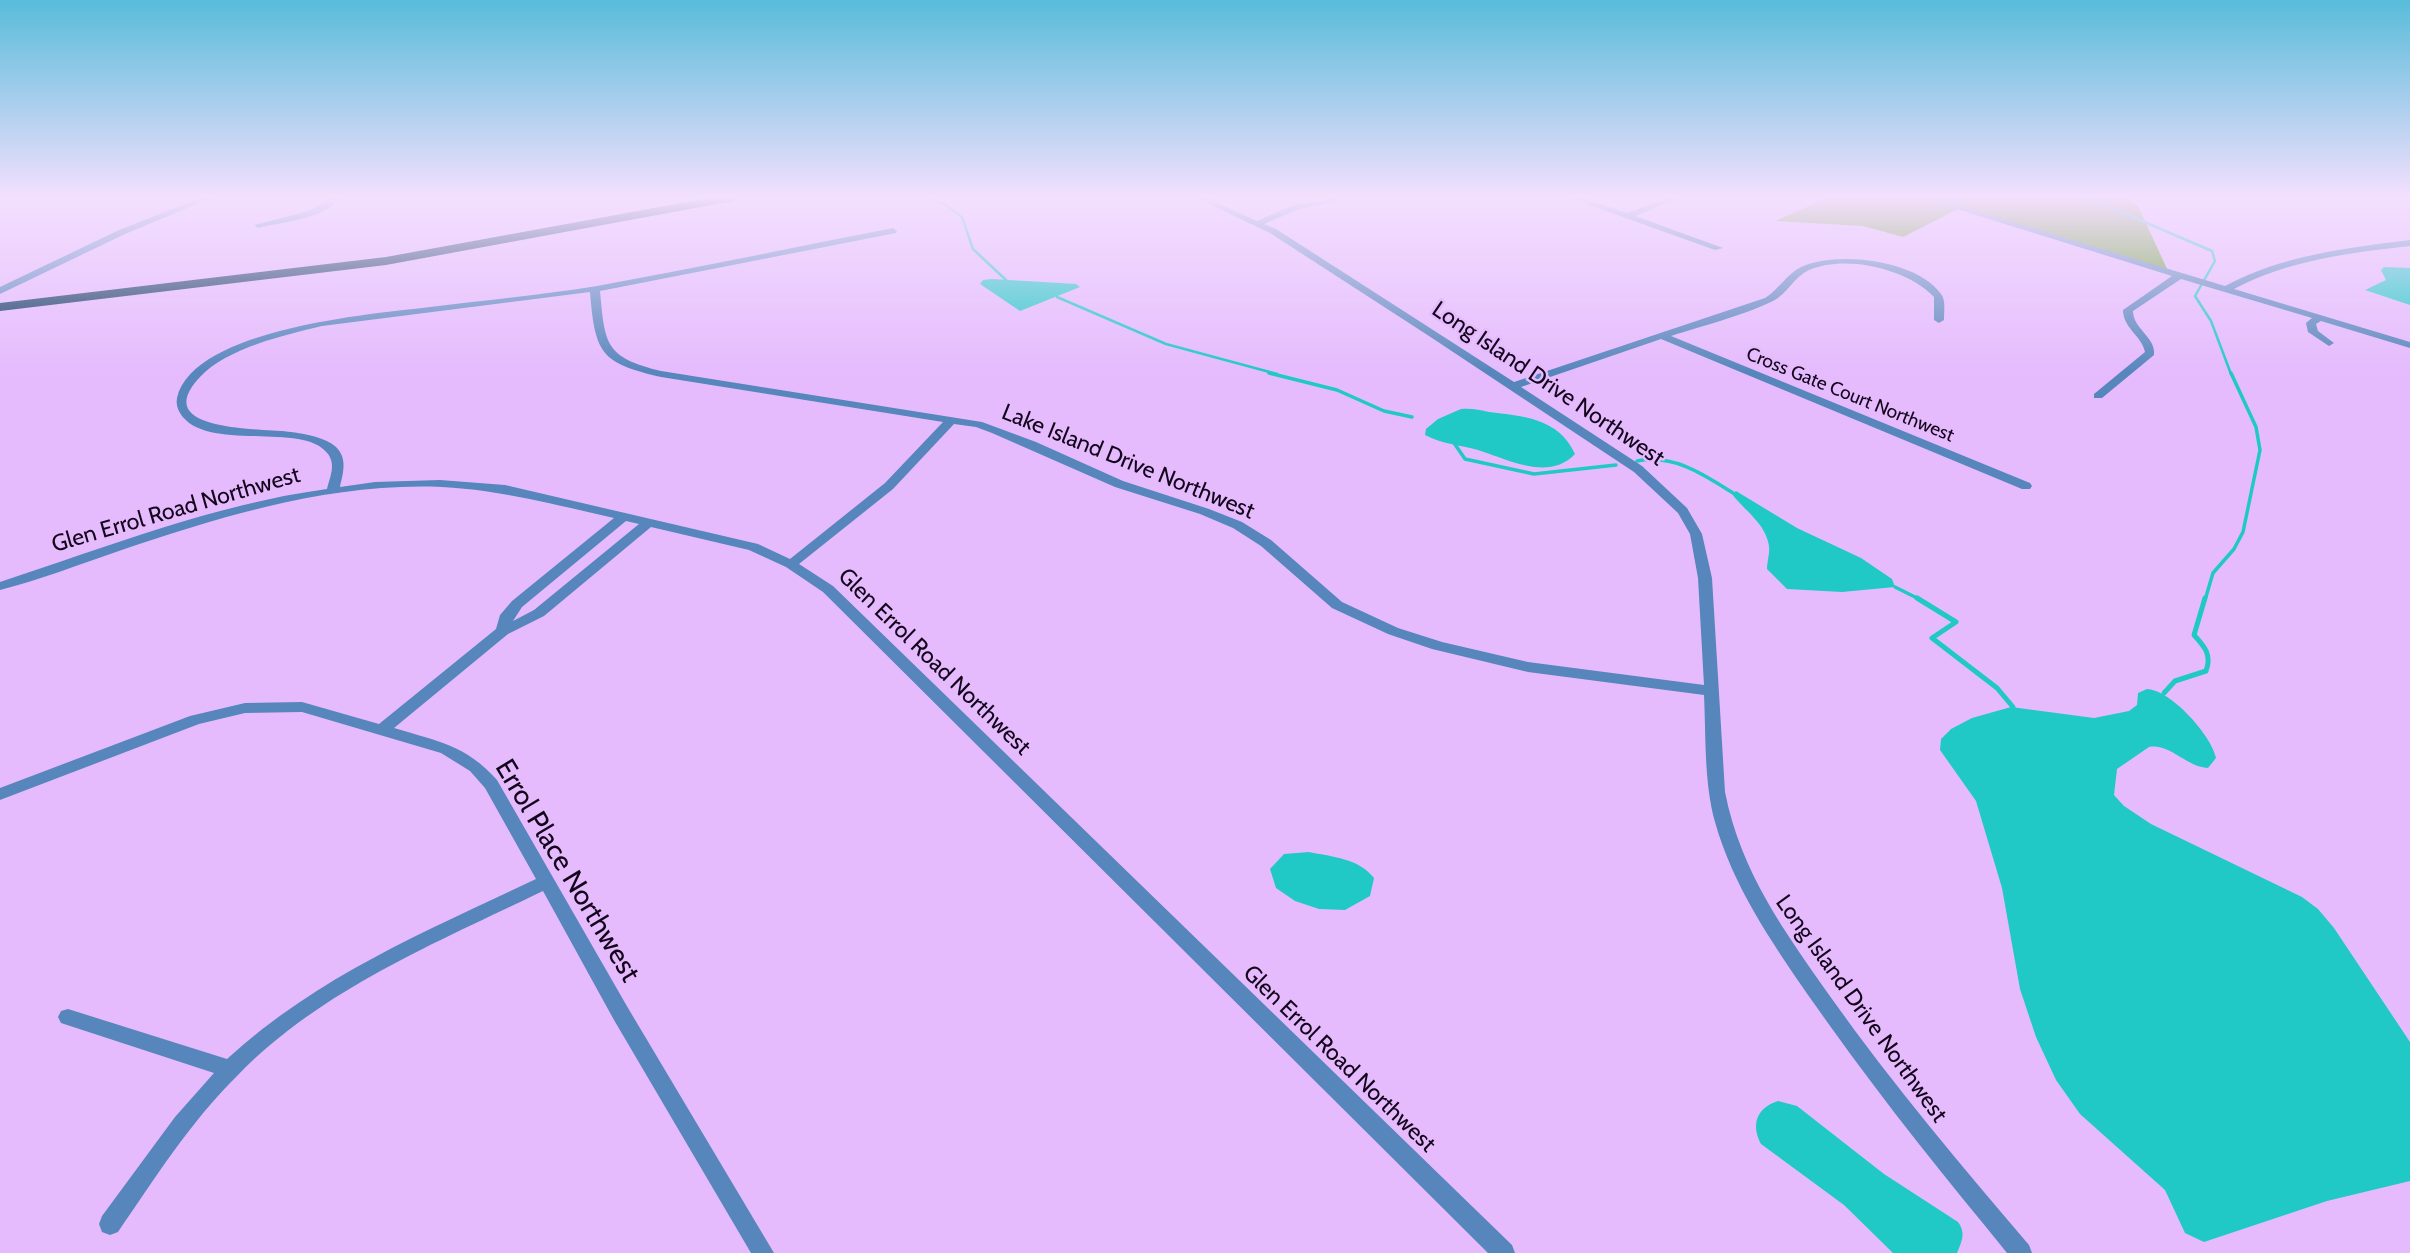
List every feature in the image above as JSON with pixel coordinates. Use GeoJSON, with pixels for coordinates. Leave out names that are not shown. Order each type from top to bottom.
{"type":"FeatureCollection","features":[{"type":"Feature","properties":{"kind":"highway"},"geometry":{"type":"LineString","coordinates":[[0,292],[328,255]]}},
{"type":"Feature","properties":{"kind":"highway"},"geometry":{"type":"LineString","coordinates":[[0,307],[372,263],[413,255]]}},
{"type":"Feature","properties":{"kind":"street"},"geometry":{"type":"LineString","coordinates":[[0,292],[73,255]]}},
{"type":"Feature","properties":{"kind":"street"},"geometry":{"type":"LineString","coordinates":[[333,490],[340,476],[340,463],[334,452],[322,443],[290,434],[233,432],[205,427],[186,414],[182,407],[186,388],[216,360],[253,343],[294,329],[344,320],[595,289],[767,255]]}},
{"type":"Feature","properties":{"kind":"street","name":"Long Island Drive Northwest"},"geometry":{"type":"LineString","coordinates":[[1310,255],[1637,469],[1683,511],[1696,534],[1705,578],[1721,816],[1734,859],[1756,902],[1838,1023],[1931,1145],[2021,1253]]}},
{"type":"Feature","properties":{"kind":"street"},"geometry":{"type":"LineString","coordinates":[[2115,255],[2410,345]]}},
{"type":"Feature","properties":{"kind":"street"},"geometry":{"type":"LineString","coordinates":[[2221,287],[2295,261],[2330,255]]}},
{"type":"Feature","properties":{"kind":"street"},"geometry":{"type":"LineString","coordinates":[[1513,386],[1768,300],[1785,290],[1802,270],[1836,262],[1880,266],[1920,280],[1939,297],[1939,320]]}},
{"type":"Feature","properties":{"kind":"street"},"geometry":{"type":"LineString","coordinates":[[2098,396],[2150,353],[2148,344],[2127,320],[2128,310],[2180,275]]}},
{"type":"Feature","properties":{"kind":"street","name":"Lake Island Drive Northwest"},"geometry":{"type":"LineString","coordinates":[[595,289],[601,343],[611,356],[630,366],[661,374],[952,419],[1006,433],[1119,483],[1229,521],[1270,546],[1328,600],[1378,625],[1517,664],[1712,691]]}},
{"type":"Feature","properties":{"kind":"street"},"geometry":{"type":"LineString","coordinates":[[2319,318],[2311,323],[2313,332],[2329,343]]}},
{"type":"Feature","properties":{"kind":"street","name":"Cross Gate Court Northwest"},"geometry":{"type":"LineString","coordinates":[[1662,336],[2026,486]]}},
{"type":"Feature","properties":{"kind":"street"},"geometry":{"type":"LineString","coordinates":[[791,564],[889,486],[952,419]]}},
{"type":"Feature","properties":{"kind":"street","name":"Glen Errol Road Northwest"},"geometry":{"type":"LineString","coordinates":[[0,586],[229,514],[333,490],[405,482],[468,484],[752,547],[791,564],[838,598],[1504,1253]]}},
{"type":"Feature","properties":{"kind":"street"},"geometry":{"type":"LineString","coordinates":[[503,631],[507,615],[517,604],[623,517]]}},
{"type":"Feature","properties":{"kind":"street"},"geometry":{"type":"LineString","coordinates":[[382,730],[503,631],[539,614],[648,523]]}},
{"type":"Feature","properties":{"kind":"street","name":"Errol Place Northwest"},"geometry":{"type":"LineString","coordinates":[[0,794],[195,720],[245,708],[302,707],[447,749],[476,766],[491,784],[763,1253]]}},
{"type":"Feature","properties":{"kind":"street"},"geometry":{"type":"LineString","coordinates":[[110,1224],[179,1128],[230,1069],[285,1022],[344,983],[546,882]]}},
{"type":"Feature","properties":{"kind":"street"},"geometry":{"type":"LineString","coordinates":[[68,1017],[230,1069]]}},
{"type":"Feature","properties":{"kind":"shaded area"},"geometry":{"type":"Polygon","coordinates":[[[2117,255],[2161,255],[2168,271],[2117,255]]]}},
{"type":"Feature","properties":{"kind":"shaded area"},"geometry":{"type":"Polygon","coordinates":[[[2384,267],[2410,268],[2410,305],[2365,290],[2386,280],[2381,270],[2384,267]]]}},
{"type":"Feature","properties":{"kind":"shaded area"},"geometry":{"type":"Polygon","coordinates":[[[983,280],[1076,284],[1080,287],[1020,311],[980,284],[983,280]]]}},
{"type":"Feature","properties":{"kind":"shaded area"},"geometry":{"type":"Polygon","coordinates":[[[1461,409],[1514,415],[1538,421],[1559,433],[1575,454],[1565,462],[1553,466],[1528,466],[1425,435],[1426,429],[1438,419],[1461,409]]]}},
{"type":"Feature","properties":{"kind":"shaded area"},"geometry":{"type":"Polygon","coordinates":[[[1736,491],[1797,528],[1861,558],[1892,579],[1895,587],[1842,592],[1787,589],[1767,569],[1767,538],[1759,524],[1732,494],[1736,491]]]}},
{"type":"Feature","properties":{"kind":"shaded area"},"geometry":{"type":"Polygon","coordinates":[[[2147,689],[2167,697],[2189,716],[2207,738],[2216,758],[2208,768],[2200,767],[2164,748],[2149,747],[2117,769],[2114,795],[2124,806],[2151,824],[2302,897],[2318,909],[2334,928],[2410,1042],[2410,1181],[2327,1201],[2204,1242],[2185,1233],[2165,1190],[2080,1114],[2056,1080],[2036,1037],[2020,989],[2002,888],[1976,801],[1940,750],[1941,739],[1951,729],[1972,718],[2011,707],[2094,718],[2129,711],[2137,705],[2138,693],[2147,689]]]}},
{"type":"Feature","properties":{"kind":"shaded area"},"geometry":{"type":"Polygon","coordinates":[[[1309,852],[1344,859],[1368,871],[1374,878],[1370,896],[1345,910],[1319,909],[1295,901],[1276,888],[1270,869],[1284,854],[1309,852]]]}},
{"type":"Feature","properties":{"kind":"shaded area"},"geometry":{"type":"Polygon","coordinates":[[[1778,1101],[1797,1106],[1884,1174],[1958,1222],[1963,1233],[1957,1253],[1893,1253],[1844,1205],[1761,1144],[1756,1130],[1758,1118],[1765,1108],[1778,1101]]]}},
{"type":"Feature","properties":{"kind":"waterway"},"geometry":{"type":"LineString","coordinates":[[980,255],[1006,280]]}},
{"type":"Feature","properties":{"kind":"waterway"},"geometry":{"type":"LineString","coordinates":[[2213,255],[2215,261],[2195,296],[2211,321],[2231,374]]}},
{"type":"Feature","properties":{"kind":"waterway"},"geometry":{"type":"LineString","coordinates":[[1057,297],[1166,344],[1277,374]]}},
{"type":"Feature","properties":{"kind":"waterway"},"geometry":{"type":"LineString","coordinates":[[1269,373],[1337,390],[1384,411],[1412,417]]}},
{"type":"Feature","properties":{"kind":"waterway"},"geometry":{"type":"LineString","coordinates":[[2205,600],[2213,573],[2234,549],[2243,532],[2260,450],[2256,427],[2231,373]]}},
{"type":"Feature","properties":{"kind":"waterway"},"geometry":{"type":"LineString","coordinates":[[1452,440],[1465,459],[1534,474],[1616,465]]}},
{"type":"Feature","properties":{"kind":"waterway"},"geometry":{"type":"LineString","coordinates":[[1637,461],[1663,460],[1676,463],[1733,493]]}},
{"type":"Feature","properties":{"kind":"waterway"},"geometry":{"type":"LineString","coordinates":[[1895,587],[1917,598]]}},
{"type":"Feature","properties":{"kind":"waterway"},"geometry":{"type":"LineString","coordinates":[[1917,598],[1921,600]]}},
{"type":"Feature","properties":{"kind":"waterway"},"geometry":{"type":"LineString","coordinates":[[1917,598],[1956,622],[1932,638],[1997,688],[2013,707]]}},
{"type":"Feature","properties":{"kind":"waterway"},"geometry":{"type":"LineString","coordinates":[[2164,693],[2175,681],[2206,671],[2206,652],[2194,635],[2205,598]]}}]}
